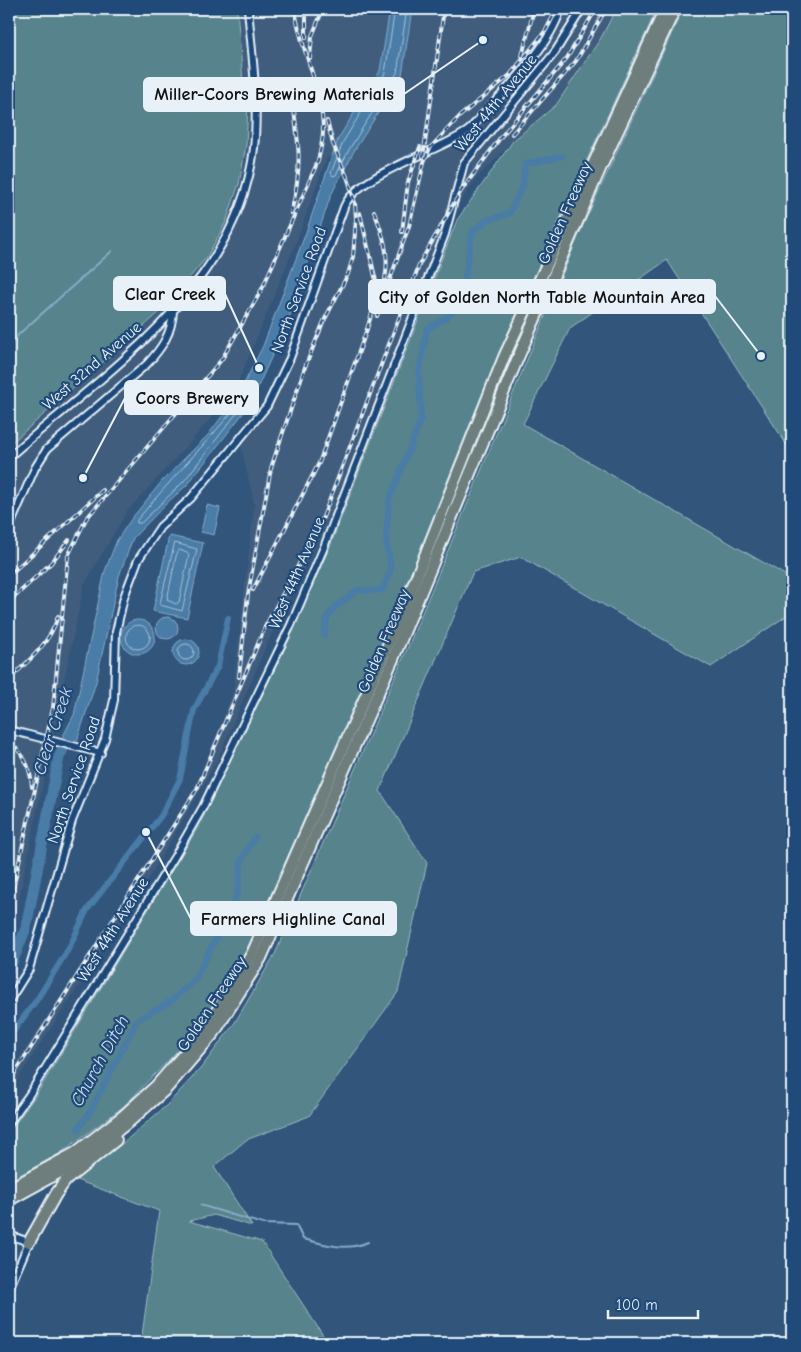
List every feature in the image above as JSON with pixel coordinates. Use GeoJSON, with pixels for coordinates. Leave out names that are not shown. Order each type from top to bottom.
{"type":"FeatureCollection","features":[{"type":"Feature","properties":{"kind":"highway","name":"Golden Freeway"},"geometry":{"type":"LineString","coordinates":[[9,1189],[75,1152],[123,1116],[155,1087],[205,1030],[252,954],[400,618],[504,357],[665,9]]}},
{"type":"Feature","properties":{"kind":"highway","name":"Golden Freeway"},"geometry":{"type":"LineString","coordinates":[[9,1200],[78,1162],[131,1120],[166,1089],[214,1034],[261,958],[393,659],[521,351],[601,167],[675,9]]}},
{"type":"Feature","properties":{"kind":"highway"},"geometry":{"type":"LineString","coordinates":[[29,1242],[66,1180],[123,1135],[166,1089]]}},
{"type":"Feature","properties":{"kind":"street","name":"West 32nd Avenue"},"geometry":{"type":"LineString","coordinates":[[9,457],[121,361],[173,311],[219,252],[239,208],[251,167],[256,118],[248,9]]}},
{"type":"Feature","properties":{"kind":"street","name":"North Service Road"},"geometry":{"type":"LineString","coordinates":[[9,1001],[29,969],[72,821],[101,753],[114,700],[117,625],[124,597],[138,560],[160,527],[204,484],[267,406],[290,358],[348,198],[352,193],[375,178],[442,147],[468,130],[537,52],[557,21],[561,9]]}},
{"type":"Feature","properties":{"kind":"street","name":"West 44th Avenue"},"geometry":{"type":"LineString","coordinates":[[9,1123],[29,1095],[175,856],[214,787],[291,625],[324,547],[445,234],[464,163],[554,52],[582,9]]}},
{"type":"Feature","properties":{"kind":"street"},"geometry":{"type":"LineString","coordinates":[[9,528],[35,468],[47,449],[147,364],[162,348],[172,323],[173,311]]}},
{"type":"Feature","properties":{"kind":"street"},"geometry":{"type":"LineString","coordinates":[[9,730],[101,753]]}},
{"type":"Feature","properties":{"kind":"street"},"geometry":{"type":"LineString","coordinates":[[9,1235],[29,1242],[9,1289]]}},
{"type":"Feature","properties":{"kind":"shaded area"},"geometry":{"type":"Polygon","coordinates":[[[238,9],[575,9],[554,44],[475,138],[452,199],[462,186],[476,154],[556,59],[587,9],[616,9],[601,38],[555,105],[513,141],[477,178],[447,220],[337,505],[271,635],[217,761],[141,892],[9,1092],[9,1074],[170,830],[203,771],[233,692],[254,505],[241,446],[287,379],[350,202],[381,179],[421,162],[354,183],[327,157],[295,245],[236,388],[188,445],[127,511],[84,585],[9,947],[9,439],[161,311],[213,246],[239,192],[247,137],[238,9]]]}},
{"type":"Feature","properties":{"kind":"green space"},"geometry":{"type":"Polygon","coordinates":[[[9,9],[237,9],[245,107],[248,105],[246,145],[239,184],[226,222],[207,257],[161,311],[9,445],[9,9]]]}},
{"type":"Feature","properties":{"kind":"green space"},"geometry":{"type":"Polygon","coordinates":[[[616,9],[657,9],[566,205],[420,561],[310,814],[244,955],[221,996],[194,1034],[123,1107],[59,1154],[9,1181],[9,1132],[36,1095],[200,824],[329,549],[457,220],[513,141],[556,105],[601,38],[616,9]]]}},
{"type":"Feature","properties":{"kind":"green space"},"geometry":{"type":"Polygon","coordinates":[[[683,9],[792,9],[792,453],[667,260],[570,328],[523,424],[792,579],[792,612],[711,667],[521,557],[473,572],[380,791],[427,863],[398,992],[309,1116],[246,1140],[214,1167],[252,1226],[214,1215],[189,1221],[262,1242],[328,1343],[141,1343],[159,1211],[74,1179],[123,1143],[167,1105],[201,1068],[234,1024],[275,954],[410,642],[580,232],[683,9]]]}},
{"type":"Feature","properties":{"kind":"water","name":"Clear Creek"},"geometry":{"type":"Polygon","coordinates":[[[390,9],[412,9],[402,75],[354,151],[331,195],[289,318],[256,391],[244,412],[187,485],[133,538],[119,576],[96,682],[77,741],[62,738],[74,715],[105,571],[117,540],[163,480],[208,435],[239,394],[263,346],[305,235],[338,139],[380,71],[390,9]]]}},
{"type":"Feature","properties":{"kind":"water"},"geometry":{"type":"Polygon","coordinates":[[[207,505],[220,508],[214,535],[201,532],[207,505]]]}},
{"type":"Feature","properties":{"kind":"water"},"geometry":{"type":"Polygon","coordinates":[[[169,536],[203,543],[187,618],[153,611],[169,536]]]}},
{"type":"Feature","properties":{"kind":"water"},"geometry":{"type":"Polygon","coordinates":[[[167,617],[177,624],[178,628],[171,638],[167,639],[157,632],[156,628],[163,618],[167,617]]]}},
{"type":"Feature","properties":{"kind":"water"},"geometry":{"type":"Polygon","coordinates":[[[138,620],[150,625],[155,637],[150,649],[138,654],[126,649],[121,637],[126,625],[138,620]]]}},
{"type":"Feature","properties":{"kind":"water"},"geometry":{"type":"Polygon","coordinates":[[[186,639],[195,643],[199,652],[195,661],[186,665],[177,661],[173,652],[177,643],[186,639]]]}},
{"type":"Feature","properties":{"kind":"waterway","name":"Church Ditch"},"geometry":{"type":"LineString","coordinates":[[324,635],[327,618],[334,608],[358,590],[375,591],[383,589],[391,570],[386,539],[389,501],[421,419],[419,372],[427,329],[445,319],[462,302],[468,287],[465,277],[472,232],[487,220],[509,214],[523,185],[525,164],[563,156]]}},
{"type":"Feature","properties":{"kind":"waterway"},"geometry":{"type":"LineString","coordinates":[[9,347],[19,334],[112,251]]}},
{"type":"Feature","properties":{"kind":"waterway"},"geometry":{"type":"LineString","coordinates":[[9,1037],[38,998],[69,948],[87,910],[161,816],[180,779],[194,710],[218,666],[228,618]]}},
{"type":"Feature","properties":{"kind":"waterway","name":"Clear Creek"},"geometry":{"type":"LineString","coordinates":[[9,970],[26,928],[59,757],[71,734]]}},
{"type":"Feature","properties":{"kind":"waterway","name":"Church Ditch"},"geometry":{"type":"LineString","coordinates":[[78,1129],[90,1112],[137,1020],[171,1001],[194,981],[233,906],[238,890],[242,859],[255,837]]}},
{"type":"Feature","properties":{"kind":"waterway"},"geometry":{"type":"LineString","coordinates":[[200,1205],[263,1224],[296,1225],[303,1239],[327,1245],[343,1247],[368,1242]]}},
{"type":"Feature","properties":{"kind":"railway"},"geometry":{"type":"LineString","coordinates":[[9,907],[53,708],[68,556],[86,519],[222,359],[262,289],[318,161],[323,135],[322,115],[315,84],[301,39],[295,9]]}},
{"type":"Feature","properties":{"kind":"railway"},"geometry":{"type":"LineString","coordinates":[[306,9],[306,38]]}},
{"type":"Feature","properties":{"kind":"railway"},"geometry":{"type":"LineString","coordinates":[[310,58],[312,36],[323,9]]}},
{"type":"Feature","properties":{"kind":"railway"},"geometry":{"type":"LineString","coordinates":[[423,157],[444,9]]}},
{"type":"Feature","properties":{"kind":"railway"},"geometry":{"type":"LineString","coordinates":[[522,56],[534,9]]}},
{"type":"Feature","properties":{"kind":"railway"},"geometry":{"type":"LineString","coordinates":[[377,316],[409,226],[424,162],[430,148],[460,116],[510,75],[546,30],[557,9]]}},
{"type":"Feature","properties":{"kind":"railway"},"geometry":{"type":"LineString","coordinates":[[9,1082],[197,789],[265,627],[320,525],[420,263],[461,191],[500,138],[567,58],[596,9]]}},
{"type":"Feature","properties":{"kind":"railway"},"geometry":{"type":"LineString","coordinates":[[512,134],[576,61],[606,9]]}},
{"type":"Feature","properties":{"kind":"railway"},"geometry":{"type":"LineString","coordinates":[[291,213],[297,182],[299,155],[292,97]]}},
{"type":"Feature","properties":{"kind":"railway"},"geometry":{"type":"LineString","coordinates":[[327,121],[333,144],[350,184]]}},
{"type":"Feature","properties":{"kind":"railway"},"geometry":{"type":"LineString","coordinates":[[402,232],[408,182],[420,147]]}},
{"type":"Feature","properties":{"kind":"railway"},"geometry":{"type":"LineString","coordinates":[[239,677],[248,594],[271,468],[305,367],[324,321],[348,274],[353,257],[356,219],[355,203],[348,179]]}},
{"type":"Feature","properties":{"kind":"railway"},"geometry":{"type":"LineString","coordinates":[[374,211],[385,244],[387,261],[385,279]]}},
{"type":"Feature","properties":{"kind":"railway"},"geometry":{"type":"LineString","coordinates":[[253,590],[319,463],[374,306],[376,281],[360,213]]}},
{"type":"Feature","properties":{"kind":"railway"},"geometry":{"type":"LineString","coordinates":[[9,575],[103,490]]}},
{"type":"Feature","properties":{"kind":"railway"},"geometry":{"type":"LineString","coordinates":[[9,602],[51,563],[69,540]]}},
{"type":"Feature","properties":{"kind":"railway"},"geometry":{"type":"LineString","coordinates":[[9,679],[44,643],[58,616]]}},
{"type":"Feature","properties":{"kind":"railway"},"geometry":{"type":"LineString","coordinates":[[9,742],[23,756],[30,774],[32,787]]}},
{"type":"Feature","properties":{"kind":"place","name":"Miller-Coors Brewing Materials"},"geometry":{"type":"Point","coordinates":[483,40]}},
{"type":"Feature","properties":{"kind":"place","name":"City of Golden North Table Mountain Area"},"geometry":{"type":"Point","coordinates":[761,356]}},
{"type":"Feature","properties":{"kind":"place","name":"Clear Creek"},"geometry":{"type":"Point","coordinates":[259,368]}},
{"type":"Feature","properties":{"kind":"place","name":"Coors Brewery"},"geometry":{"type":"Point","coordinates":[83,478]}},
{"type":"Feature","properties":{"kind":"place","name":"Farmers Highline Canal"},"geometry":{"type":"Point","coordinates":[146,832]}}]}
